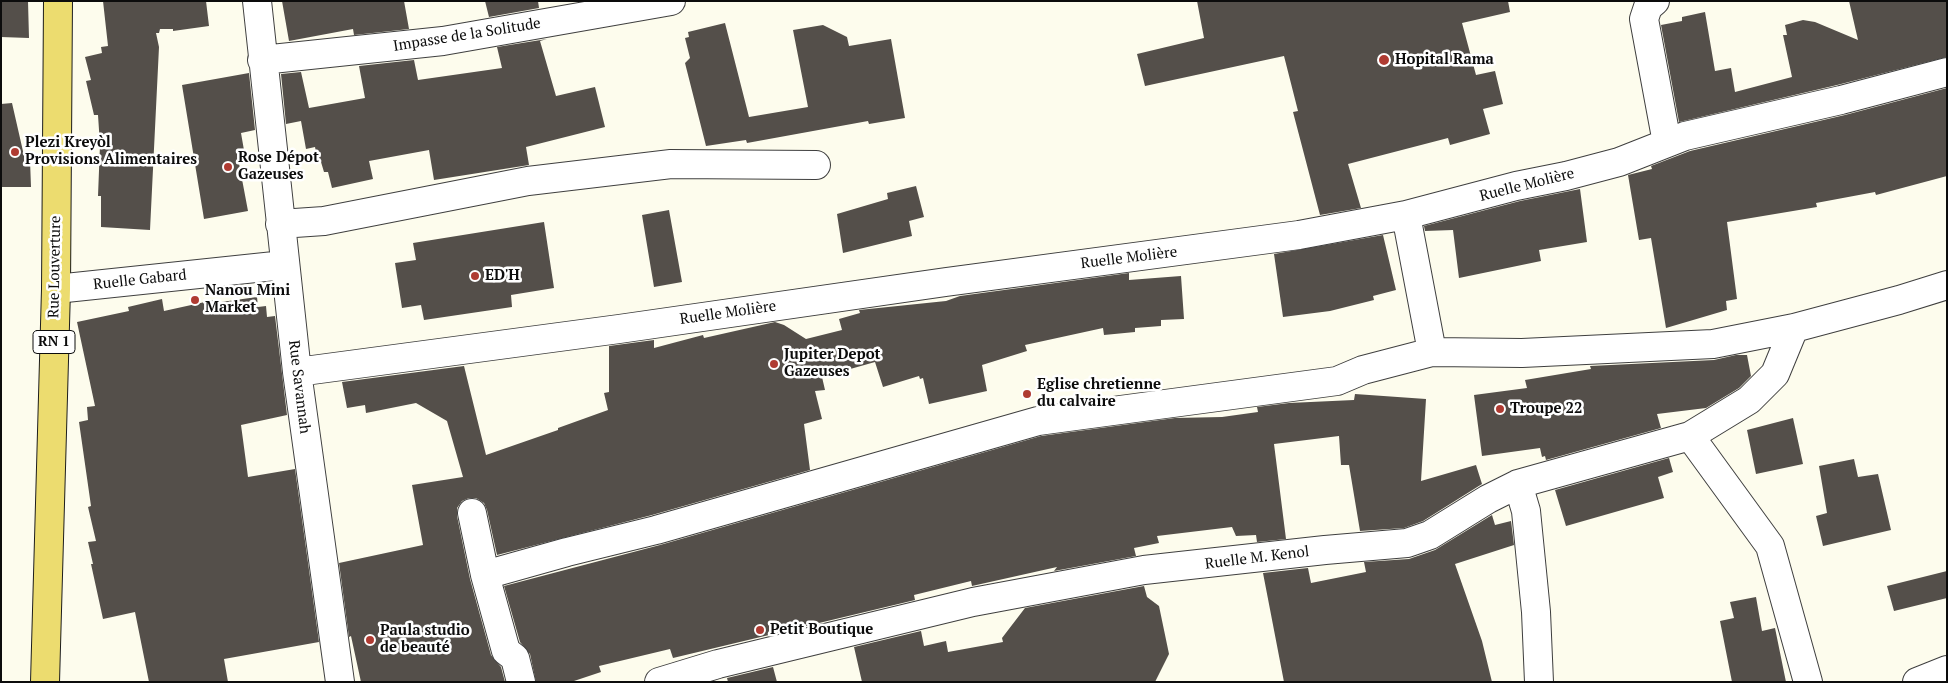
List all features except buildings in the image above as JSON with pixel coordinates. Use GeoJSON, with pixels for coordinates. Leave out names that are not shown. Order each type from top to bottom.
{"type":"FeatureCollection","features":[{"type":"Feature","properties":{"kind":"main road","name":"Rue Louverture"},"geometry":{"type":"LineString","coordinates":[[45,682],[56,289],[58,1]]}},
{"type":"Feature","properties":{"kind":"street","name":"Rue Savannah"},"geometry":{"type":"LineString","coordinates":[[257,1],[297,372],[340,682]]}},
{"type":"Feature","properties":{"kind":"street","name":"Impasse de la Solitude"},"geometry":{"type":"LineString","coordinates":[[262,60],[443,41],[671,1]]}},
{"type":"Feature","properties":{"kind":"street"},"geometry":{"type":"LineString","coordinates":[[1650,10],[1667,144]]}},
{"type":"Feature","properties":{"kind":"street","name":"Ruelle Molière"},"geometry":{"type":"LineString","coordinates":[[297,372],[1299,235],[1406,215],[1619,162],[1685,136],[1840,100],[1947,72]]}},
{"type":"Feature","properties":{"kind":"street"},"geometry":{"type":"LineString","coordinates":[[280,224],[324,221],[528,181],[671,164],[816,165]]}},
{"type":"Feature","properties":{"kind":"street"},"geometry":{"type":"LineString","coordinates":[[1406,215],[1432,352]]}},
{"type":"Feature","properties":{"kind":"street","name":"Ruelle Gabard"},"geometry":{"type":"LineString","coordinates":[[56,289],[284,265]]}},
{"type":"Feature","properties":{"kind":"street"},"geometry":{"type":"LineString","coordinates":[[485,575],[674,525],[1038,421],[1338,381],[1362,370],[1432,352],[1522,353],[1713,344],[1794,328],[1947,285]]}},
{"type":"Feature","properties":{"kind":"street","name":"Ruelle M. Kenol"},"geometry":{"type":"LineString","coordinates":[[659,682],[720,673],[973,602],[1144,570],[1407,543],[1430,535],[1488,499],[1518,484],[1690,436],[1749,400],[1775,374],[1794,328]]}},
{"type":"Feature","properties":{"kind":"street"},"geometry":{"type":"LineString","coordinates":[[1690,436],[1770,546],[1808,682]]}},
{"type":"Feature","properties":{"kind":"street"},"geometry":{"type":"LineString","coordinates":[[1518,484],[1526,511],[1536,612],[1539,682]]}},
{"type":"Feature","properties":{"kind":"street"},"geometry":{"type":"LineString","coordinates":[[472,513],[485,575],[506,652],[515,658],[521,682]]}},
{"type":"Feature","properties":{"kind":"street"},"geometry":{"type":"LineString","coordinates":[[1917,682],[1947,670]]}},
{"type":"Feature","properties":{"kind":"place","name":"Hopital Rama"},"geometry":{"type":"Point","coordinates":[1384,60]}},
{"type":"Feature","properties":{"kind":"place","name":"Plezi Kreyòl Provisions Alimentaires"},"geometry":{"type":"Point","coordinates":[15,152]}},
{"type":"Feature","properties":{"kind":"place","name":"Rose Dépot Gazeuses"},"geometry":{"type":"Point","coordinates":[228,167]}},
{"type":"Feature","properties":{"kind":"place","name":"ED'H"},"geometry":{"type":"Point","coordinates":[475,276]}},
{"type":"Feature","properties":{"kind":"place","name":"Nanou Mini Market"},"geometry":{"type":"Point","coordinates":[195,300]}},
{"type":"Feature","properties":{"kind":"place","name":"Jupiter Depot Gazeuses"},"geometry":{"type":"Point","coordinates":[774,364]}},
{"type":"Feature","properties":{"kind":"place","name":"Eglise chretienne du calvaire"},"geometry":{"type":"Point","coordinates":[1027,394]}},
{"type":"Feature","properties":{"kind":"place","name":"Troupe 22"},"geometry":{"type":"Point","coordinates":[1500,409]}},
{"type":"Feature","properties":{"kind":"place","name":"Petit Boutique"},"geometry":{"type":"Point","coordinates":[760,630]}},
{"type":"Feature","properties":{"kind":"place","name":"Paula studio de beauté"},"geometry":{"type":"Point","coordinates":[370,640]}}]}
